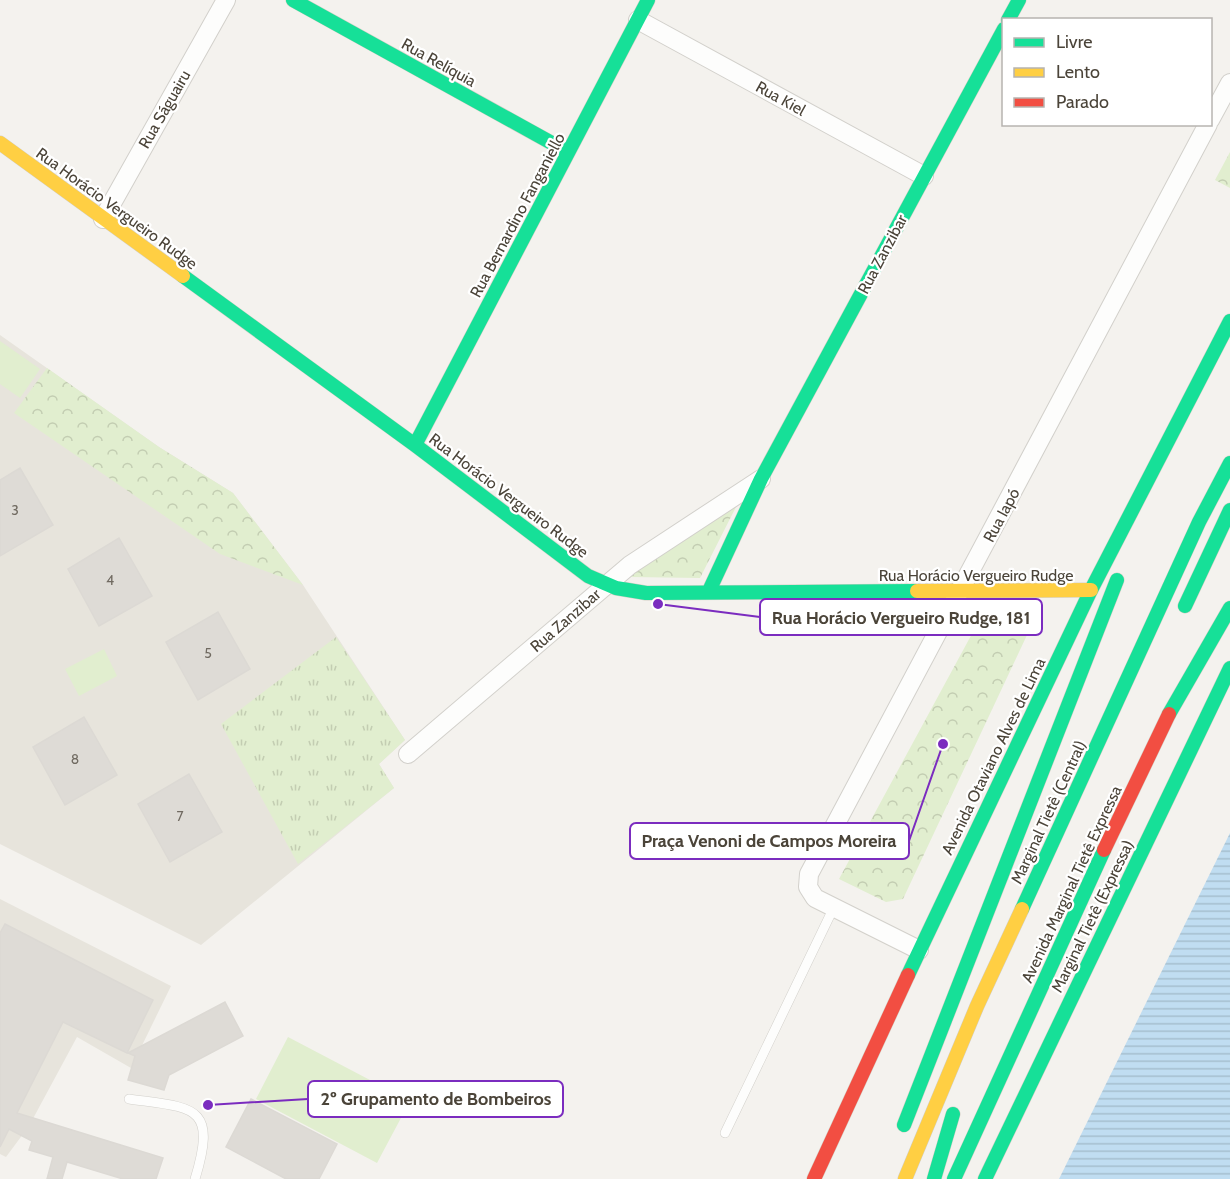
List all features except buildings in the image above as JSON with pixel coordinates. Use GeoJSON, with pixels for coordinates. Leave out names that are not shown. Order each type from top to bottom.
{"type":"FeatureCollection","features":[{"type":"Feature","properties":{"kind":"main road","name":"Rua Relíquia"},"geometry":{"type":"LineString","coordinates":[[293,0],[568,152]]}},
{"type":"Feature","properties":{"kind":"main road","name":"Rua Bernardino Fanganiello"},"geometry":{"type":"LineString","coordinates":[[415,445],[648,0]]}},
{"type":"Feature","properties":{"kind":"main road"},"geometry":{"type":"LineString","coordinates":[[1009,18],[1019,0]]}},
{"type":"Feature","properties":{"kind":"main road","name":"Rua Zanzibar"},"geometry":{"type":"LineString","coordinates":[[709,591],[761,479],[1002,33]]}},
{"type":"Feature","properties":{"kind":"main road","name":"Rua Horácio Vergueiro Rudge"},"geometry":{"type":"LineString","coordinates":[[0,143],[415,445],[604,586],[646,593],[1091,590]]}},
{"type":"Feature","properties":{"kind":"main road","name":"Avenida Otaviano Alves de Lima"},"geometry":{"type":"LineString","coordinates":[[814,1179],[919,950],[1091,590],[1230,321]]}},
{"type":"Feature","properties":{"kind":"main road","name":"Marginal Tietê (Central)"},"geometry":{"type":"LineString","coordinates":[[905,1179],[977,1006],[1198,522],[1230,463]]}},
{"type":"Feature","properties":{"kind":"main road"},"geometry":{"type":"LineString","coordinates":[[1130,547],[1142,495]]}},
{"type":"Feature","properties":{"kind":"main road"},"geometry":{"type":"LineString","coordinates":[[1179,618],[1230,510]]}},
{"type":"Feature","properties":{"kind":"main road"},"geometry":{"type":"LineString","coordinates":[[900,1135],[1122,567]]}},
{"type":"Feature","properties":{"kind":"main road","name":"Avenida Marginal Tietê Expressa"},"geometry":{"type":"LineString","coordinates":[[954,1179],[1156,737],[1230,608]]}},
{"type":"Feature","properties":{"kind":"main road","name":"Marginal Tietê (Expressa)"},"geometry":{"type":"LineString","coordinates":[[985,1179],[1230,668]]}},
{"type":"Feature","properties":{"kind":"main road"},"geometry":{"type":"LineString","coordinates":[[934,1179],[958,1100]]}},
{"type":"Feature","properties":{"kind":"main road"},"geometry":{"type":"LineString","coordinates":[[807,1179],[824,1157]]}},
{"type":"Feature","properties":{"kind":"street","name":"Rua Ságuairu"},"geometry":{"type":"LineString","coordinates":[[103,219],[226,0]]}},
{"type":"Feature","properties":{"kind":"street","name":"Rua Kiel"},"geometry":{"type":"LineString","coordinates":[[638,20],[924,176]]}},
{"type":"Feature","properties":{"kind":"street"},"geometry":{"type":"LineString","coordinates":[[1212,116],[1230,83]]}},
{"type":"Feature","properties":{"kind":"street","name":"Rua Iapó"},"geometry":{"type":"LineString","coordinates":[[919,950],[834,907],[810,892],[807,881],[809,874],[1207,126]]}},
{"type":"Feature","properties":{"kind":"street","name":"Rua Zanzibar"},"geometry":{"type":"LineString","coordinates":[[408,754],[604,586],[692,522],[761,479]]}},
{"type":"Feature","properties":{"kind":"lane"},"geometry":{"type":"LineString","coordinates":[[725,1133],[834,907]]}},
{"type":"Feature","properties":{"kind":"lane"},"geometry":{"type":"LineString","coordinates":[[129,1099],[180,1107],[194,1112],[203,1122],[205,1138],[195,1179]]}},
{"type":"Feature","properties":{"kind":"shaded area"},"geometry":{"type":"Polygon","coordinates":[[[0,335],[159,447],[233,493],[303,585],[405,740],[379,764],[394,788],[201,945],[0,844],[0,335]]]}},
{"type":"Feature","properties":{"kind":"shaded area"},"geometry":{"type":"Polygon","coordinates":[[[0,899],[171,986],[131,1068],[77,1037],[29,1126],[6,1157],[0,1154],[0,899]]]}},
{"type":"Feature","properties":{"kind":"green space"},"geometry":{"type":"Polygon","coordinates":[[[1230,152],[1230,188],[1215,180],[1230,152]]]}},
{"type":"Feature","properties":{"kind":"green space"},"geometry":{"type":"Polygon","coordinates":[[[0,341],[40,369],[20,398],[0,384],[0,341]]]}},
{"type":"Feature","properties":{"kind":"green space"},"geometry":{"type":"Polygon","coordinates":[[[47,368],[159,447],[233,493],[303,585],[220,554],[14,413],[47,368]]]}},
{"type":"Feature","properties":{"kind":"green space"},"geometry":{"type":"Polygon","coordinates":[[[738,503],[700,578],[630,577],[685,532],[738,503]]]}},
{"type":"Feature","properties":{"kind":"green space"},"geometry":{"type":"Polygon","coordinates":[[[1035,618],[903,899],[886,902],[839,879],[980,619],[1035,618]]]}},
{"type":"Feature","properties":{"kind":"green space"},"geometry":{"type":"Polygon","coordinates":[[[336,637],[405,740],[379,764],[394,788],[298,864],[221,724],[336,637]]]}},
{"type":"Feature","properties":{"kind":"green space"},"geometry":{"type":"Polygon","coordinates":[[[104,649],[117,676],[79,696],[65,669],[104,649]]]}},
{"type":"Feature","properties":{"kind":"green space"},"geometry":{"type":"Polygon","coordinates":[[[288,1037],[410,1101],[377,1163],[256,1099],[288,1037]]]}},
{"type":"Feature","properties":{"kind":"water"},"geometry":{"type":"Polygon","coordinates":[[[1230,833],[1230,1179],[1059,1179],[1230,833]]]}},
{"type":"Feature","properties":{"kind":"traffic: fast"},"geometry":{"type":"LineString","coordinates":[[293,0],[568,152]]}},
{"type":"Feature","properties":{"kind":"traffic: fast"},"geometry":{"type":"LineString","coordinates":[[415,445],[648,0]]}},
{"type":"Feature","properties":{"kind":"traffic: fast"},"geometry":{"type":"LineString","coordinates":[[1009,18],[1019,0]]}},
{"type":"Feature","properties":{"kind":"traffic: fast"},"geometry":{"type":"LineString","coordinates":[[709,591],[761,479],[1002,33]]}},
{"type":"Feature","properties":{"kind":"traffic: fast"},"geometry":{"type":"LineString","coordinates":[[183,276],[415,445],[588,576],[616,588],[646,593],[917,591]]}},
{"type":"Feature","properties":{"kind":"traffic: fast"},"geometry":{"type":"LineString","coordinates":[[908,975],[1091,590],[1230,321]]}},
{"type":"Feature","properties":{"kind":"traffic: fast"},"geometry":{"type":"LineString","coordinates":[[1022,909],[1199,522],[1230,463]]}},
{"type":"Feature","properties":{"kind":"traffic: fast"},"geometry":{"type":"LineString","coordinates":[[1185,606],[1230,510]]}},
{"type":"Feature","properties":{"kind":"traffic: fast"},"geometry":{"type":"LineString","coordinates":[[904,1125],[1117,580]]}},
{"type":"Feature","properties":{"kind":"traffic: fast"},"geometry":{"type":"LineString","coordinates":[[1169,714],[1230,608]]}},
{"type":"Feature","properties":{"kind":"traffic: fast"},"geometry":{"type":"LineString","coordinates":[[985,1179],[1230,668]]}},
{"type":"Feature","properties":{"kind":"traffic: fast"},"geometry":{"type":"LineString","coordinates":[[954,1179],[1104,850]]}},
{"type":"Feature","properties":{"kind":"traffic: fast"},"geometry":{"type":"LineString","coordinates":[[934,1179],[953,1114]]}},
{"type":"Feature","properties":{"kind":"traffic: slow"},"geometry":{"type":"LineString","coordinates":[[0,143],[183,276]]}},
{"type":"Feature","properties":{"kind":"traffic: slow"},"geometry":{"type":"LineString","coordinates":[[917,591],[1091,590]]}},
{"type":"Feature","properties":{"kind":"traffic: slow"},"geometry":{"type":"LineString","coordinates":[[905,1179],[977,1006],[1022,909]]}},
{"type":"Feature","properties":{"kind":"traffic: jam"},"geometry":{"type":"LineString","coordinates":[[1104,850],[1169,714]]}},
{"type":"Feature","properties":{"kind":"traffic: jam"},"geometry":{"type":"LineString","coordinates":[[814,1179],[908,975]]}},
{"type":"Feature","properties":{"kind":"place","name":"Rua Horácio Vergueiro Rudge, 181"},"geometry":{"type":"Point","coordinates":[658,604]}},
{"type":"Feature","properties":{"kind":"place","name":"Praça Venoni de Campos Moreira"},"geometry":{"type":"Point","coordinates":[943,744]}},
{"type":"Feature","properties":{"kind":"place","name":"2º Grupamento de Bombeiros"},"geometry":{"type":"Point","coordinates":[208,1105]}}]}
